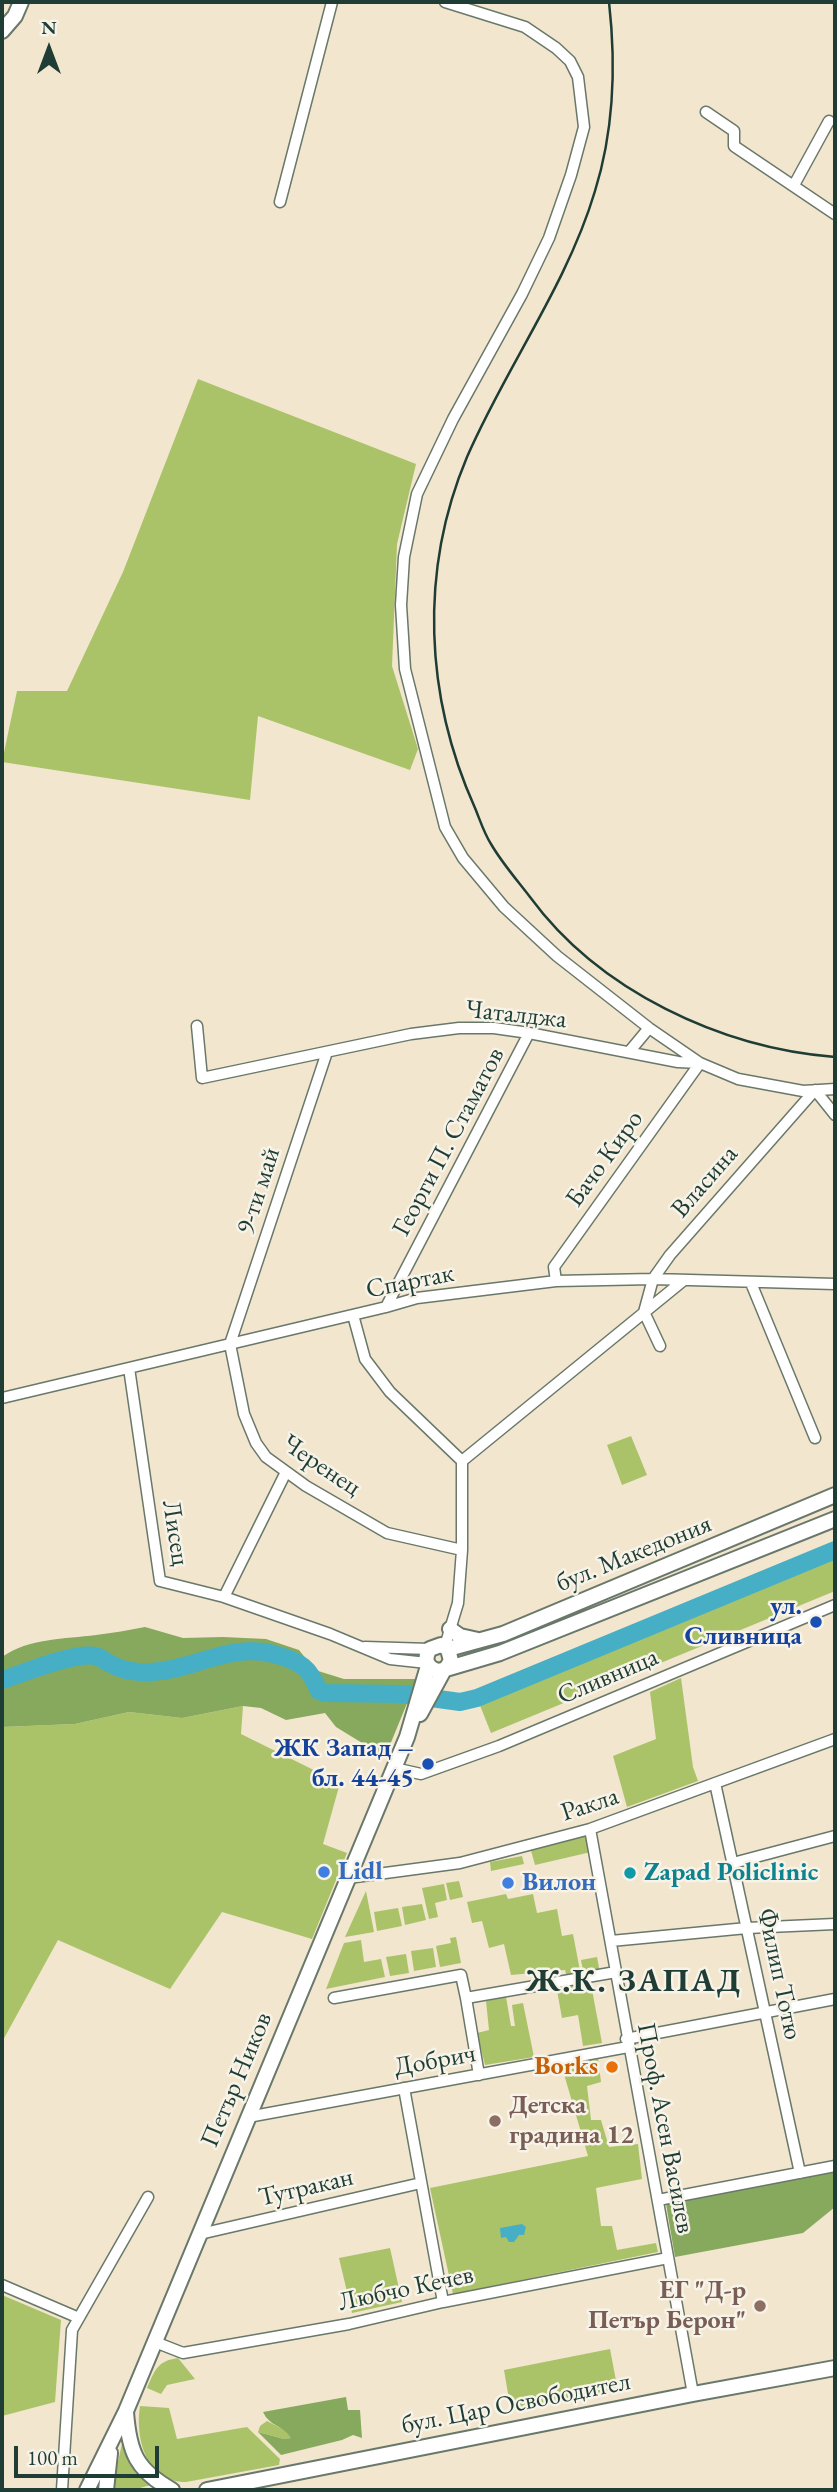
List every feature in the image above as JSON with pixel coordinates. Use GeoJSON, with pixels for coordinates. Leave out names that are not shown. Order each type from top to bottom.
{"type":"FeatureCollection","features":[{"type":"Feature","properties":{"kind":"street"},"geometry":{"type":"LineString","coordinates":[[2,31],[15,16],[21,2]]}},
{"type":"Feature","properties":{"kind":"street"},"geometry":{"type":"LineString","coordinates":[[281,202],[332,2]]}},
{"type":"Feature","properties":{"kind":"street"},"geometry":{"type":"LineString","coordinates":[[445,2],[524,27],[540,36],[570,61],[578,77],[583,127],[571,175],[549,239],[453,419],[417,494],[404,557],[401,605],[405,669],[445,827],[463,858],[504,907],[557,956],[649,1028],[699,1063]]}},
{"type":"Feature","properties":{"kind":"street"},"geometry":{"type":"LineString","coordinates":[[706,112],[734,131],[734,146],[835,214]]}},
{"type":"Feature","properties":{"kind":"street"},"geometry":{"type":"LineString","coordinates":[[794,185],[828,121]]}},
{"type":"Feature","properties":{"kind":"street","name":"Чаталджа"},"geometry":{"type":"LineString","coordinates":[[197,1026],[202,1078],[411,1034],[459,1028],[494,1028],[678,1062],[699,1063],[738,1079],[803,1091],[835,1090]]}},
{"type":"Feature","properties":{"kind":"street"},"geometry":{"type":"LineString","coordinates":[[629,1052],[649,1028]]}},
{"type":"Feature","properties":{"kind":"street","name":"Георги П. Стаматов"},"geometry":{"type":"LineString","coordinates":[[386,1307],[529,1033]]}},
{"type":"Feature","properties":{"kind":"street","name":"9-ти май"},"geometry":{"type":"LineString","coordinates":[[230,1344],[327,1052]]}},
{"type":"Feature","properties":{"kind":"street","name":"Бачо Киро"},"geometry":{"type":"LineString","coordinates":[[556,1282],[554,1267],[699,1063]]}},
{"type":"Feature","properties":{"kind":"street"},"geometry":{"type":"LineString","coordinates":[[815,1090],[835,1115]]}},
{"type":"Feature","properties":{"kind":"street","name":"Власина"},"geometry":{"type":"LineString","coordinates":[[644,1312],[653,1279],[670,1255],[815,1090]]}},
{"type":"Feature","properties":{"kind":"street","name":"Спартак"},"geometry":{"type":"LineString","coordinates":[[2,1398],[417,1298],[556,1282],[653,1279],[835,1284]]}},
{"type":"Feature","properties":{"kind":"street"},"geometry":{"type":"LineString","coordinates":[[462,1461],[684,1280]]}},
{"type":"Feature","properties":{"kind":"street"},"geometry":{"type":"LineString","coordinates":[[751,1283],[815,1438]]}},
{"type":"Feature","properties":{"kind":"street"},"geometry":{"type":"LineString","coordinates":[[644,1312],[660,1346]]}},
{"type":"Feature","properties":{"kind":"street"},"geometry":{"type":"LineString","coordinates":[[353,1315],[365,1359],[390,1392],[462,1461],[463,1550],[458,1602],[451,1627],[435,1653],[428,1688]]}},
{"type":"Feature","properties":{"kind":"street","name":"Черенец"},"geometry":{"type":"LineString","coordinates":[[230,1344],[244,1414],[256,1443],[266,1457],[387,1533],[463,1550]]}},
{"type":"Feature","properties":{"kind":"street","name":"Лисец"},"geometry":{"type":"LineString","coordinates":[[129,1368],[160,1581],[224,1597],[361,1647],[435,1653]]}},
{"type":"Feature","properties":{"kind":"street"},"geometry":{"type":"LineString","coordinates":[[224,1597],[286,1472]]}},
{"type":"Feature","properties":{"kind":"street","name":"бул. Македония"},"geometry":{"type":"LineString","coordinates":[[435,1653],[516,1629],[835,1496]]}},
{"type":"Feature","properties":{"kind":"street","name":"бул. Македония"},"geometry":{"type":"LineString","coordinates":[[445,1669],[500,1653],[835,1519]]}},
{"type":"Feature","properties":{"kind":"street","name":"Сливница"},"geometry":{"type":"LineString","coordinates":[[394,1768],[421,1774],[499,1746],[835,1605]]}},
{"type":"Feature","properties":{"kind":"street"},"geometry":{"type":"LineString","coordinates":[[451,1627],[460,1636],[480,1641]]}},
{"type":"Feature","properties":{"kind":"street"},"geometry":{"type":"LineString","coordinates":[[435,1653],[435,1670],[445,1669]]}},
{"type":"Feature","properties":{"kind":"street"},"geometry":{"type":"LineString","coordinates":[[428,1688],[452,1661],[435,1653]]}},
{"type":"Feature","properties":{"kind":"street","name":"Петър Ников"},"geometry":{"type":"LineString","coordinates":[[89,2490],[155,2343],[428,1688]]}},
{"type":"Feature","properties":{"kind":"street","name":"Ракла"},"geometry":{"type":"LineString","coordinates":[[348,1878],[460,1863],[590,1829],[835,1739]]}},
{"type":"Feature","properties":{"kind":"street","name":"Филип Тотю"},"geometry":{"type":"LineString","coordinates":[[715,1783],[800,2173]]}},
{"type":"Feature","properties":{"kind":"street","name":"Проф. Асен Василев"},"geometry":{"type":"LineString","coordinates":[[590,1829],[693,2394]]}},
{"type":"Feature","properties":{"kind":"street"},"geometry":{"type":"LineString","coordinates":[[733,1863],[835,1836]]}},
{"type":"Feature","properties":{"kind":"street"},"geometry":{"type":"LineString","coordinates":[[611,1941],[747,1928],[835,1924]]}},
{"type":"Feature","properties":{"kind":"street"},"geometry":{"type":"LineString","coordinates":[[466,1998],[616,1972]]}},
{"type":"Feature","properties":{"kind":"street"},"geometry":{"type":"LineString","coordinates":[[334,1998],[461,1975],[479,2075]]}},
{"type":"Feature","properties":{"kind":"street","name":"Добрич"},"geometry":{"type":"LineString","coordinates":[[248,2117],[479,2075],[835,1999]]}},
{"type":"Feature","properties":{"kind":"street"},"geometry":{"type":"LineString","coordinates":[[404,2088],[443,2302]]}},
{"type":"Feature","properties":{"kind":"street"},"geometry":{"type":"LineString","coordinates":[[658,2200],[835,2166]]}},
{"type":"Feature","properties":{"kind":"street","name":"Тутракан"},"geometry":{"type":"LineString","coordinates":[[200,2234],[421,2183]]}},
{"type":"Feature","properties":{"kind":"street"},"geometry":{"type":"LineString","coordinates":[[62,2490],[72,2330],[148,2197]]}},
{"type":"Feature","properties":{"kind":"street","name":"Любчо Кечев"},"geometry":{"type":"LineString","coordinates":[[155,2343],[183,2353],[349,2324],[443,2302],[668,2258]]}},
{"type":"Feature","properties":{"kind":"street"},"geometry":{"type":"LineString","coordinates":[[2,2285],[79,2318]]}},
{"type":"Feature","properties":{"kind":"street","name":"бул. Цар Освободител"},"geometry":{"type":"LineString","coordinates":[[208,2490],[256,2486],[693,2394],[835,2368]]}},
{"type":"Feature","properties":{"kind":"street"},"geometry":{"type":"LineString","coordinates":[[126,2411],[129,2440],[137,2462],[154,2479],[172,2490]]}},
{"type":"Feature","properties":{"kind":"street","name":"Петър Ников"},"geometry":{"type":"LineString","coordinates":[[106,2490],[111,2441]]}},
{"type":"Feature","properties":{"kind":"street"},"geometry":{"type":"LineString","coordinates":[[89,2490],[99,2490]]}},
{"type":"Feature","properties":{"kind":"green space"},"geometry":{"type":"Polygon","coordinates":[[[198,379],[416,464],[397,544],[392,666],[418,749],[410,770],[258,716],[250,800],[2,762],[17,691],[67,691],[123,572],[198,379]]]}},
{"type":"Feature","properties":{"kind":"green space"},"geometry":{"type":"Polygon","coordinates":[[[631,1436],[647,1475],[622,1485],[607,1445],[631,1436]]]}},
{"type":"Feature","properties":{"kind":"green space"},"geometry":{"type":"Polygon","coordinates":[[[835,1548],[835,1591],[491,1733],[477,1698],[835,1548]]]}},
{"type":"Feature","properties":{"kind":"green space"},"geometry":{"type":"Polygon","coordinates":[[[145,1627],[183,1638],[266,1639],[299,1650],[315,1670],[344,1679],[417,1679],[385,1757],[336,1727],[325,1713],[286,1720],[261,1708],[243,1706],[182,1718],[129,1712],[75,1724],[2,1727],[2,1657],[35,1643],[145,1627]]]}},
{"type":"Feature","properties":{"kind":"green space"},"geometry":{"type":"Polygon","coordinates":[[[681,1678],[693,1767],[698,1781],[627,1807],[613,1756],[656,1739],[650,1692],[681,1678]]]}},
{"type":"Feature","properties":{"kind":"green space"},"geometry":{"type":"Polygon","coordinates":[[[243,1706],[241,1734],[340,1783],[323,1844],[347,1853],[312,1939],[222,1912],[170,1989],[58,1940],[2,2042],[2,1727],[75,1724],[129,1712],[182,1718],[243,1706]]]}},
{"type":"Feature","properties":{"kind":"green space"},"geometry":{"type":"Polygon","coordinates":[[[586,1834],[591,1852],[535,1865],[530,1847],[586,1834]]]}},
{"type":"Feature","properties":{"kind":"green space"},"geometry":{"type":"Polygon","coordinates":[[[522,1856],[524,1864],[491,1871],[490,1862],[522,1856]]]}},
{"type":"Feature","properties":{"kind":"green space"},"geometry":{"type":"Polygon","coordinates":[[[459,1881],[463,1897],[450,1900],[446,1883],[459,1881]]]}},
{"type":"Feature","properties":{"kind":"green space"},"geometry":{"type":"Polygon","coordinates":[[[444,1884],[447,1900],[435,1903],[438,1917],[429,1919],[422,1888],[444,1884]]]}},
{"type":"Feature","properties":{"kind":"green space"},"geometry":{"type":"Polygon","coordinates":[[[366,1891],[374,1932],[345,1937],[366,1891]]]}},
{"type":"Feature","properties":{"kind":"green space"},"geometry":{"type":"Polygon","coordinates":[[[506,1894],[508,1899],[533,1894],[537,1913],[557,1909],[562,1936],[573,1934],[581,1976],[567,1978],[565,1970],[511,1975],[504,1944],[489,1948],[482,1921],[472,1923],[467,1902],[506,1894]]]}},
{"type":"Feature","properties":{"kind":"green space"},"geometry":{"type":"Polygon","coordinates":[[[422,1904],[426,1920],[405,1925],[402,1907],[422,1904]]]}},
{"type":"Feature","properties":{"kind":"green space"},"geometry":{"type":"Polygon","coordinates":[[[398,1908],[402,1926],[377,1931],[374,1912],[398,1908]]]}},
{"type":"Feature","properties":{"kind":"green space"},"geometry":{"type":"Polygon","coordinates":[[[456,1937],[461,1963],[440,1967],[436,1946],[451,1943],[450,1938],[456,1937]]]}},
{"type":"Feature","properties":{"kind":"green space"},"geometry":{"type":"Polygon","coordinates":[[[361,1940],[364,1962],[381,1959],[385,1977],[326,1989],[344,1943],[361,1940]]]}},
{"type":"Feature","properties":{"kind":"green space"},"geometry":{"type":"Polygon","coordinates":[[[433,1948],[436,1967],[414,1971],[411,1951],[433,1948]]]}},
{"type":"Feature","properties":{"kind":"green space"},"geometry":{"type":"Polygon","coordinates":[[[406,1954],[409,1973],[390,1976],[386,1957],[406,1954]]]}},
{"type":"Feature","properties":{"kind":"green space"},"geometry":{"type":"Polygon","coordinates":[[[597,1957],[600,1973],[584,1976],[581,1960],[597,1957]]]}},
{"type":"Feature","properties":{"kind":"green space"},"geometry":{"type":"Polygon","coordinates":[[[590,1979],[602,2043],[583,2046],[578,2015],[562,2018],[556,1985],[590,1979]]]}},
{"type":"Feature","properties":{"kind":"green space"},"geometry":{"type":"Polygon","coordinates":[[[506,1997],[511,2026],[515,2026],[512,2005],[523,2003],[534,2057],[485,2065],[477,2033],[489,2030],[486,2001],[506,1997]]]}},
{"type":"Feature","properties":{"kind":"green space"},"geometry":{"type":"Polygon","coordinates":[[[598,2058],[601,2082],[587,2086],[591,2120],[601,2120],[609,2147],[638,2144],[642,2179],[596,2188],[601,2226],[612,2226],[617,2250],[656,2243],[658,2252],[453,2294],[430,2188],[588,2156],[561,2064],[598,2058]]]}},
{"type":"Feature","properties":{"kind":"green space"},"geometry":{"type":"Polygon","coordinates":[[[834,2172],[835,2207],[803,2233],[675,2257],[666,2204],[834,2172]]]}},
{"type":"Feature","properties":{"kind":"green space"},"geometry":{"type":"Polygon","coordinates":[[[390,2248],[402,2302],[352,2313],[339,2258],[390,2248]]]}},
{"type":"Feature","properties":{"kind":"green space"},"geometry":{"type":"Polygon","coordinates":[[[2,2295],[61,2320],[55,2402],[2,2416],[2,2295]]]}},
{"type":"Feature","properties":{"kind":"green space"},"geometry":{"type":"Polygon","coordinates":[[[610,2349],[618,2391],[511,2411],[504,2370],[610,2349]]]}},
{"type":"Feature","properties":{"kind":"green space"},"geometry":{"type":"Polygon","coordinates":[[[178,2358],[195,2379],[167,2385],[161,2394],[147,2388],[161,2364],[178,2358]]]}},
{"type":"Feature","properties":{"kind":"green space"},"geometry":{"type":"Polygon","coordinates":[[[346,2397],[348,2410],[360,2410],[362,2438],[353,2435],[281,2455],[258,2432],[284,2439],[291,2438],[269,2421],[263,2412],[346,2397]]]}},
{"type":"Feature","properties":{"kind":"green space"},"geometry":{"type":"Polygon","coordinates":[[[140,2406],[169,2408],[177,2439],[247,2427],[280,2459],[279,2465],[186,2482],[172,2480],[161,2475],[146,2456],[139,2432],[140,2406]]]}},
{"type":"Feature","properties":{"kind":"green space"},"geometry":{"type":"Polygon","coordinates":[[[267,2421],[286,2431],[292,2438],[284,2439],[258,2432],[260,2426],[267,2421]]]}},
{"type":"Feature","properties":{"kind":"green space"},"geometry":{"type":"Polygon","coordinates":[[[123,2439],[131,2459],[154,2484],[133,2490],[115,2490],[113,2484],[123,2439]]]}},
{"type":"Feature","properties":{"kind":"water"},"geometry":{"type":"Polygon","coordinates":[[[522,2224],[526,2227],[524,2235],[519,2235],[514,2242],[509,2242],[506,2237],[501,2238],[500,2228],[522,2224]]]}},
{"type":"Feature","properties":{"kind":"waterway"},"geometry":{"type":"LineString","coordinates":[[2,1680],[75,1657],[97,1657],[124,1669],[146,1672],[183,1667],[245,1651],[277,1655],[298,1663],[312,1676],[319,1691],[325,1693],[402,1694],[460,1702],[477,1698],[835,1550]]}},
{"type":"Feature","properties":{"kind":"railway"},"geometry":{"type":"LineString","coordinates":[[609,2],[612,97],[606,144],[595,191],[569,260],[467,457],[441,544],[435,589],[434,634],[446,722],[458,766],[491,844],[558,930],[591,960],[627,987],[666,1009],[707,1027],[749,1041],[835,1057]]}},
{"type":"Feature","properties":{"kind":"place","name":"ул. Сливница"},"geometry":{"type":"Point","coordinates":[816,1622]}},
{"type":"Feature","properties":{"kind":"place","name":"ЖК Запад – бл. 44-45"},"geometry":{"type":"Point","coordinates":[428,1764]}},
{"type":"Feature","properties":{"kind":"place","name":"Lidl"},"geometry":{"type":"Point","coordinates":[324,1872]}},
{"type":"Feature","properties":{"kind":"place","name":"Zapad Policlinic"},"geometry":{"type":"Point","coordinates":[630,1873]}},
{"type":"Feature","properties":{"kind":"place","name":"Вилон"},"geometry":{"type":"Point","coordinates":[508,1883]}},
{"type":"Feature","properties":{"kind":"place","name":"Borks"},"geometry":{"type":"Point","coordinates":[612,2067]}},
{"type":"Feature","properties":{"kind":"place","name":"Детска градина 12"},"geometry":{"type":"Point","coordinates":[495,2121]}},
{"type":"Feature","properties":{"kind":"place","name":"ЕГ \"Д-р Петър Берон\""},"geometry":{"type":"Point","coordinates":[760,2306]}},
{"type":"Feature","properties":{"kind":"district","name":"Ж.К. ЗАПАД"},"geometry":{"type":"Point","coordinates":[634,1982]}}]}
